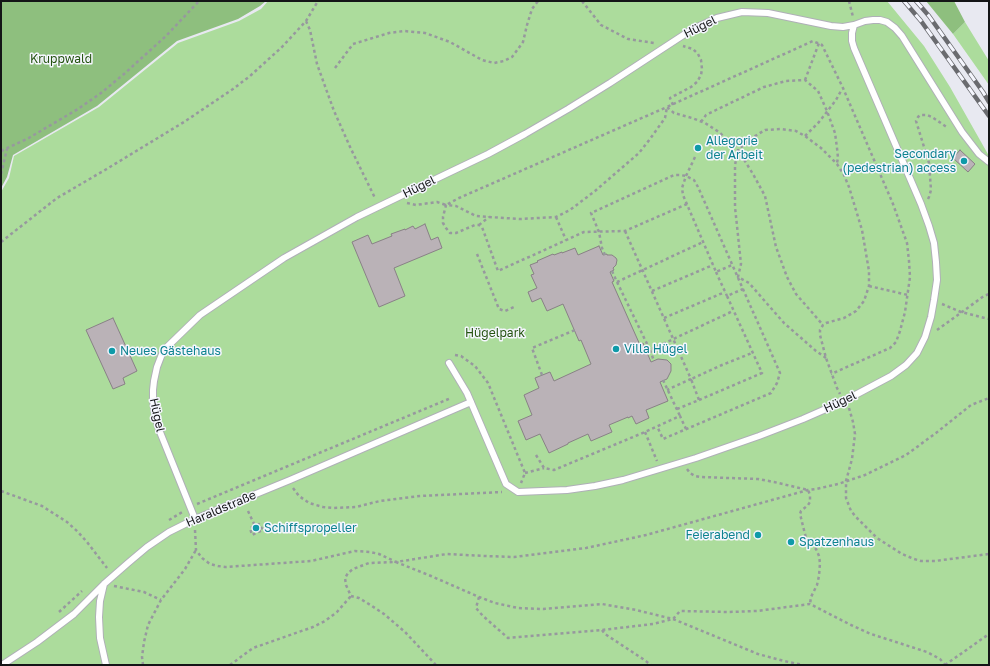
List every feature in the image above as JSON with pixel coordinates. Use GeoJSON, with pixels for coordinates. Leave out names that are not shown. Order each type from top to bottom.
{"type":"FeatureCollection","features":[{"type":"Feature","properties":{"kind":"lane","name":"Hügel"},"geometry":{"type":"LineString","coordinates":[[195,519],[155,416],[153,400],[154,381],[157,367],[164,351],[172,341],[200,315],[284,258],[357,217],[482,157],[525,134],[610,83],[691,30],[717,18],[742,12],[768,13],[831,26],[843,27],[873,20],[887,22],[902,36],[962,132],[979,154],[989,162]]}},
{"type":"Feature","properties":{"kind":"lane","name":"Hügel"},"geometry":{"type":"LineString","coordinates":[[518,492],[567,490],[623,480],[683,462],[759,436],[803,419],[891,376],[906,365],[917,353],[925,337],[934,300],[936,280],[934,243],[922,204],[854,48],[852,41],[854,25]]}},
{"type":"Feature","properties":{"kind":"lane"},"geometry":{"type":"LineString","coordinates":[[449,363],[467,393],[506,484],[518,492]]}},
{"type":"Feature","properties":{"kind":"lane","name":"Haraldstraße"},"geometry":{"type":"LineString","coordinates":[[2,665],[38,642],[74,614],[104,584],[147,547],[169,532],[195,519],[471,402]]}},
{"type":"Feature","properties":{"kind":"lane"},"geometry":{"type":"LineString","coordinates":[[104,584],[100,602],[99,617],[100,638],[106,665]]}},
{"type":"Feature","properties":{"kind":"path"},"geometry":{"type":"LineString","coordinates":[[1,151],[78,109],[101,93],[160,41],[199,1]]}},
{"type":"Feature","properties":{"kind":"path"},"geometry":{"type":"LineString","coordinates":[[1,242],[57,198],[184,122],[233,89],[282,48],[306,21],[318,1]]}},
{"type":"Feature","properties":{"kind":"path"},"geometry":{"type":"LineString","coordinates":[[335,68],[353,44],[389,33],[404,31],[425,33],[450,42],[482,60],[494,63],[504,61],[512,57],[523,42],[526,25],[532,9],[538,1]]}},
{"type":"Feature","properties":{"kind":"path"},"geometry":{"type":"LineString","coordinates":[[582,1],[601,25],[628,39],[685,46],[698,54],[701,60],[701,75],[692,87],[670,98],[673,105]]}},
{"type":"Feature","properties":{"kind":"path"},"geometry":{"type":"LineString","coordinates":[[849,1],[854,25]]}},
{"type":"Feature","properties":{"kind":"path"},"geometry":{"type":"LineString","coordinates":[[306,21],[310,30],[317,64],[334,111],[379,206]]}},
{"type":"Feature","properties":{"kind":"path"},"geometry":{"type":"LineString","coordinates":[[489,217],[479,225],[475,225],[456,233],[450,232],[446,228],[442,217],[446,204],[459,198],[673,105],[813,41],[822,45],[843,88],[893,204],[907,243],[910,277],[905,312],[896,342],[890,348],[831,374]]}},
{"type":"Feature","properties":{"kind":"path"},"geometry":{"type":"LineString","coordinates":[[805,80],[819,44]]}},
{"type":"Feature","properties":{"kind":"path"},"geometry":{"type":"LineString","coordinates":[[701,122],[706,115],[764,87],[786,81],[805,80],[818,91],[827,111],[835,133],[838,158],[837,164]]}},
{"type":"Feature","properties":{"kind":"path"},"geometry":{"type":"LineString","coordinates":[[805,136],[820,122],[843,88]]}},
{"type":"Feature","properties":{"kind":"path"},"geometry":{"type":"LineString","coordinates":[[667,107],[674,113],[692,118],[718,132],[738,150],[754,174],[765,196],[776,247],[787,277],[796,294],[823,325]]}},
{"type":"Feature","properties":{"kind":"path"},"geometry":{"type":"LineString","coordinates":[[394,199],[416,205],[436,202],[456,206],[476,216],[520,219],[556,217],[570,210],[595,191],[639,153],[665,118],[667,107]]}},
{"type":"Feature","properties":{"kind":"path"},"geometry":{"type":"LineString","coordinates":[[922,204],[926,202],[929,197],[931,190],[931,177],[928,158],[916,121],[920,115],[927,115],[947,128]]}},
{"type":"Feature","properties":{"kind":"path"},"geometry":{"type":"LineString","coordinates":[[738,277],[742,264],[735,207],[735,165],[738,150],[750,139],[766,130],[781,129],[796,131],[821,148],[837,164],[844,175],[862,230],[869,271],[869,286],[864,301],[856,311],[844,318],[826,323],[820,330],[820,335],[831,374],[852,414],[855,434],[852,459],[846,480],[846,498],[851,511],[877,538],[902,554],[914,559],[928,562],[989,554]]}},
{"type":"Feature","properties":{"kind":"path"},"geometry":{"type":"LineString","coordinates":[[1,174],[8,148]]}},
{"type":"Feature","properties":{"kind":"path"},"geometry":{"type":"LineString","coordinates":[[677,409],[762,373],[733,311],[683,195],[682,188],[695,157]]}},
{"type":"Feature","properties":{"kind":"path"},"geometry":{"type":"LineString","coordinates":[[605,255],[599,232],[591,213],[674,175],[680,174],[694,180],[780,373],[777,383],[771,393],[663,439],[657,426]]}},
{"type":"Feature","properties":{"kind":"path"},"geometry":{"type":"LineString","coordinates":[[479,225],[482,227],[498,271],[584,232],[625,231],[686,204]]}},
{"type":"Feature","properties":{"kind":"path"},"geometry":{"type":"LineString","coordinates":[[556,217],[566,240]]}},
{"type":"Feature","properties":{"kind":"path"},"geometry":{"type":"LineString","coordinates":[[625,231],[699,400]]}},
{"type":"Feature","properties":{"kind":"path"},"geometry":{"type":"LineString","coordinates":[[617,282],[703,242]]}},
{"type":"Feature","properties":{"kind":"path"},"geometry":{"type":"LineString","coordinates":[[477,254],[499,309],[505,311],[514,307]]}},
{"type":"Feature","properties":{"kind":"path"},"geometry":{"type":"LineString","coordinates":[[652,291],[713,265]]}},
{"type":"Feature","properties":{"kind":"path"},"geometry":{"type":"LineString","coordinates":[[716,272],[732,265]]}},
{"type":"Feature","properties":{"kind":"path"},"geometry":{"type":"LineString","coordinates":[[612,270],[654,361]]}},
{"type":"Feature","properties":{"kind":"path"},"geometry":{"type":"LineString","coordinates":[[738,277],[749,283],[784,323],[826,358]]}},
{"type":"Feature","properties":{"kind":"path"},"geometry":{"type":"LineString","coordinates":[[869,286],[908,295]]}},
{"type":"Feature","properties":{"kind":"path"},"geometry":{"type":"LineString","coordinates":[[727,296],[743,289]]}},
{"type":"Feature","properties":{"kind":"path"},"geometry":{"type":"LineString","coordinates":[[664,318],[725,292]]}},
{"type":"Feature","properties":{"kind":"path"},"geometry":{"type":"LineString","coordinates":[[925,337],[989,294]]}},
{"type":"Feature","properties":{"kind":"path"},"geometry":{"type":"LineString","coordinates":[[934,300],[961,312],[989,318]]}},
{"type":"Feature","properties":{"kind":"path"},"geometry":{"type":"LineString","coordinates":[[650,350],[733,311]]}},
{"type":"Feature","properties":{"kind":"path"},"geometry":{"type":"LineString","coordinates":[[542,375],[532,348],[575,330]]}},
{"type":"Feature","properties":{"kind":"path"},"geometry":{"type":"LineString","coordinates":[[668,390],[752,353]]}},
{"type":"Feature","properties":{"kind":"path"},"geometry":{"type":"LineString","coordinates":[[284,467],[295,491],[299,496],[309,503],[323,507],[356,507],[420,496],[518,492],[525,473],[488,383],[475,366],[461,356],[449,354]]}},
{"type":"Feature","properties":{"kind":"path"},"geometry":{"type":"LineString","coordinates":[[663,380],[686,429]]}},
{"type":"Feature","properties":{"kind":"path"},"geometry":{"type":"LineString","coordinates":[[436,665],[405,632],[384,614],[358,598],[351,596],[346,585],[345,578],[348,573],[353,569],[369,563],[396,562],[447,554],[514,556],[586,548],[646,535],[808,490],[826,487],[865,475],[906,455],[971,405],[989,398]]}},
{"type":"Feature","properties":{"kind":"path"},"geometry":{"type":"LineString","coordinates":[[525,473],[544,468],[554,470],[680,416]]}},
{"type":"Feature","properties":{"kind":"path"},"geometry":{"type":"LineString","coordinates":[[645,432],[654,454]]}},
{"type":"Feature","properties":{"kind":"path"},"geometry":{"type":"LineString","coordinates":[[536,455],[544,468]]}},
{"type":"Feature","properties":{"kind":"path"},"geometry":{"type":"LineString","coordinates":[[683,462],[690,473],[694,476],[758,479],[808,490]]}},
{"type":"Feature","properties":{"kind":"path"},"geometry":{"type":"LineString","coordinates":[[808,490],[810,502],[800,514],[806,538],[808,542],[816,549],[820,563],[817,585],[811,597],[810,604]]}},
{"type":"Feature","properties":{"kind":"path"},"geometry":{"type":"LineString","coordinates":[[1,491],[42,506],[67,522],[88,542],[107,568]]}},
{"type":"Feature","properties":{"kind":"path"},"geometry":{"type":"LineString","coordinates":[[248,511],[255,526]]}},
{"type":"Feature","properties":{"kind":"path"},"geometry":{"type":"LineString","coordinates":[[143,665],[142,657],[148,625],[161,600],[185,569],[196,550],[195,519]]}},
{"type":"Feature","properties":{"kind":"path"},"geometry":{"type":"LineString","coordinates":[[259,524],[263,530],[252,535],[250,528],[255,526],[259,524]]}},
{"type":"Feature","properties":{"kind":"path"},"geometry":{"type":"LineString","coordinates":[[196,550],[202,558],[210,564],[218,566],[246,566],[311,561],[355,551],[378,554],[495,603],[518,608],[602,604],[636,610],[673,620],[749,651],[778,660],[803,665]]}},
{"type":"Feature","properties":{"kind":"path"},"geometry":{"type":"LineString","coordinates":[[104,584],[144,592],[161,600]]}},
{"type":"Feature","properties":{"kind":"path"},"geometry":{"type":"LineString","coordinates":[[230,665],[253,648],[326,621],[337,612],[351,596]]}},
{"type":"Feature","properties":{"kind":"path"},"geometry":{"type":"LineString","coordinates":[[479,597],[476,608],[508,638],[653,624],[673,620],[680,611],[757,611],[810,604],[871,634],[926,652],[940,659],[945,665],[989,634]]}},
{"type":"Feature","properties":{"kind":"path"},"geometry":{"type":"LineString","coordinates":[[602,630],[605,634],[651,665]]}},
{"type":"Feature","properties":{"kind":"green space","name":"Kruppwald"},"geometry":{"type":"Polygon","coordinates":[[[1,1],[266,1],[238,19],[177,41],[97,106],[13,155],[7,177],[1,188],[1,1]]]}},
{"type":"Feature","properties":{"kind":"green space","name":"Hügelpark"},"geometry":{"type":"Polygon","coordinates":[[[268,1],[887,1],[924,46],[950,87],[989,156],[989,665],[1,665],[1,192],[9,178],[14,156],[99,107],[178,43],[239,21],[261,9],[268,1]]]}},
{"type":"Feature","properties":{"kind":"green space"},"geometry":{"type":"Polygon","coordinates":[[[926,1],[954,1],[965,22],[953,34],[926,1]]]}},
{"type":"Feature","properties":{"kind":"green space"},"geometry":{"type":"Polygon","coordinates":[[[965,22],[989,61],[989,85],[953,34],[965,22]]]}},
{"type":"Feature","properties":{"kind":"building","name":"Secondary (pedestrian) access"},"geometry":{"type":"Polygon","coordinates":[[[960,150],[975,164],[968,172],[953,158],[960,150]]]}},
{"type":"Feature","properties":{"kind":"building"},"geometry":{"type":"Polygon","coordinates":[[[425,224],[431,240],[438,237],[442,248],[394,268],[405,296],[379,307],[352,242],[368,235],[372,244],[392,236],[391,234],[413,226],[415,229],[425,224]]]}},
{"type":"Feature","properties":{"kind":"building","name":"Villa Hügel"},"geometry":{"type":"Polygon","coordinates":[[[599,246],[603,255],[612,255],[617,260],[616,265],[613,268],[614,270],[610,272],[614,281],[612,282],[640,345],[643,343],[651,362],[658,359],[667,360],[671,364],[671,371],[667,379],[660,382],[668,401],[646,410],[649,418],[636,424],[632,416],[628,417],[609,425],[612,432],[591,441],[588,434],[549,453],[540,434],[526,440],[518,421],[532,415],[524,395],[539,388],[535,378],[550,372],[554,381],[591,364],[563,304],[547,311],[541,298],[532,302],[528,292],[537,288],[531,275],[534,274],[530,265],[553,254],[562,253],[575,248],[578,255],[599,246]]]}},
{"type":"Feature","properties":{"kind":"building","name":"Neues Gästehaus"},"geometry":{"type":"Polygon","coordinates":[[[113,318],[137,371],[123,378],[125,384],[113,389],[86,330],[113,318]]]}},
{"type":"Feature","properties":{"kind":"railway"},"geometry":{"type":"LineString","coordinates":[[904,1],[921,21],[989,116]]}},
{"type":"Feature","properties":{"kind":"railway"},"geometry":{"type":"LineString","coordinates":[[916,1],[929,16],[989,102]]}},
{"type":"Feature","properties":{"kind":"place","name":"Allegorie der Arbeit"},"geometry":{"type":"Point","coordinates":[698,148]}},
{"type":"Feature","properties":{"kind":"place","name":"Secondary (pedestrian) access"},"geometry":{"type":"Point","coordinates":[964,161]}},
{"type":"Feature","properties":{"kind":"place","name":"Villa Hügel"},"geometry":{"type":"Point","coordinates":[616,349]}},
{"type":"Feature","properties":{"kind":"place","name":"Neues Gästehaus"},"geometry":{"type":"Point","coordinates":[112,351]}},
{"type":"Feature","properties":{"kind":"place","name":"Schiffspropeller"},"geometry":{"type":"Point","coordinates":[256,528]}},
{"type":"Feature","properties":{"kind":"place","name":"Feierabend"},"geometry":{"type":"Point","coordinates":[758,535]}},
{"type":"Feature","properties":{"kind":"place","name":"Spatzenhaus"},"geometry":{"type":"Point","coordinates":[791,542]}}]}
